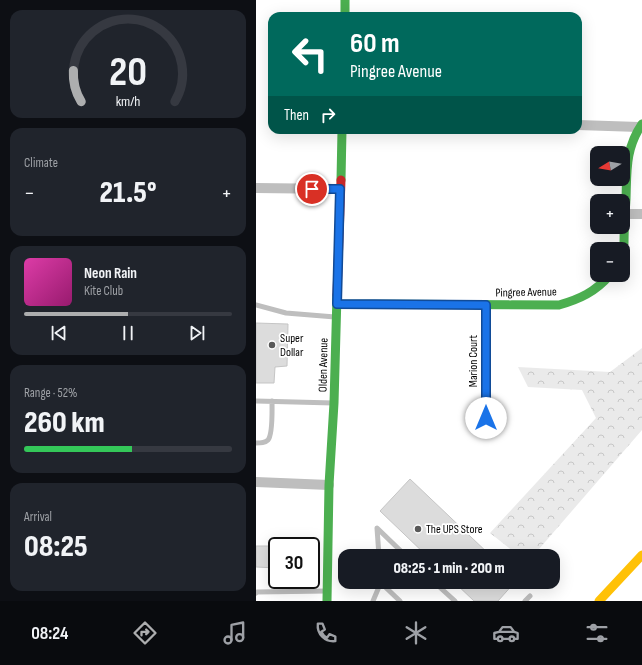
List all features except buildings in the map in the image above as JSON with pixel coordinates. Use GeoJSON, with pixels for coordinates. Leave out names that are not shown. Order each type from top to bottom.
{"type":"FeatureCollection","features":[{"type":"Feature","properties":{"kind":"main road"},"geometry":{"type":"LineString","coordinates":[[345,0],[345,12]]}},
{"type":"Feature","properties":{"kind":"main road"},"geometry":{"type":"LineString","coordinates":[[626,194],[627,161],[631,144],[641,125]]}},
{"type":"Feature","properties":{"kind":"main road","name":"Olden Avenue"},"geometry":{"type":"LineString","coordinates":[[328,601],[329,485],[334,403],[342,134]]}},
{"type":"Feature","properties":{"kind":"main road","name":"Pingree Avenue"},"geometry":{"type":"LineString","coordinates":[[337,304],[559,305],[576,301],[591,293],[604,282]]}},
{"type":"Feature","properties":{"kind":"main road"},"geometry":{"type":"LineString","coordinates":[[599,601],[642,555]]}},
{"type":"Feature","properties":{"kind":"street"},"geometry":{"type":"LineString","coordinates":[[582,125],[641,125]]}},
{"type":"Feature","properties":{"kind":"street"},"geometry":{"type":"LineString","coordinates":[[256,188],[340,189]]}},
{"type":"Feature","properties":{"kind":"street"},"geometry":{"type":"LineString","coordinates":[[630,214],[642,214]]}},
{"type":"Feature","properties":{"kind":"street","name":"Marion Court"},"geometry":{"type":"LineString","coordinates":[[486,305],[486,418]]}},
{"type":"Feature","properties":{"kind":"street"},"geometry":{"type":"LineString","coordinates":[[256,482],[329,485]]}},
{"type":"Feature","properties":{"kind":"lane"},"geometry":{"type":"LineString","coordinates":[[256,305],[286,313],[336,317]]}},
{"type":"Feature","properties":{"kind":"lane"},"geometry":{"type":"LineString","coordinates":[[256,401],[334,403]]}},
{"type":"Feature","properties":{"kind":"lane"},"geometry":{"type":"LineString","coordinates":[[256,443],[263,443],[267,441],[271,435],[272,401]]}},
{"type":"Feature","properties":{"kind":"lane"},"geometry":{"type":"LineString","coordinates":[[378,549],[376,528],[398,549]]}},
{"type":"Feature","properties":{"kind":"lane"},"geometry":{"type":"LineString","coordinates":[[373,601],[378,589]]}},
{"type":"Feature","properties":{"kind":"lane"},"geometry":{"type":"LineString","coordinates":[[388,589],[400,601]]}},
{"type":"Feature","properties":{"kind":"lane"},"geometry":{"type":"LineString","coordinates":[[442,589],[455,601]]}},
{"type":"Feature","properties":{"kind":"lane"},"geometry":{"type":"LineString","coordinates":[[256,592],[328,591]]}},
{"type":"Feature","properties":{"kind":"lane"},"geometry":{"type":"LineString","coordinates":[[525,601],[530,596]]}},
{"type":"Feature","properties":{"kind":"green space"},"geometry":{"type":"Polygon","coordinates":[[[642,348],[642,430],[539,549],[510,549],[490,533],[596,418],[582,390],[528,387],[518,367],[610,372],[642,348]]]}},
{"type":"Feature","properties":{"kind":"traffic: fast"},"geometry":{"type":"LineString","coordinates":[[345,0],[345,12]]}},
{"type":"Feature","properties":{"kind":"traffic: fast"},"geometry":{"type":"LineString","coordinates":[[624,242],[628,160],[632,142],[642,124]]}},
{"type":"Feature","properties":{"kind":"traffic: fast"},"geometry":{"type":"LineString","coordinates":[[341,180],[342,134]]}},
{"type":"Feature","properties":{"kind":"traffic: fast"},"geometry":{"type":"LineString","coordinates":[[337,304],[559,305],[587,294],[603,282]]}},
{"type":"Feature","properties":{"kind":"traffic: fast"},"geometry":{"type":"LineString","coordinates":[[327,601],[329,485],[334,403],[337,295]]}},
{"type":"Feature","properties":{"kind":"traffic: slow"},"geometry":{"type":"LineString","coordinates":[[599,601],[642,555]]}},
{"type":"Feature","properties":{"kind":"traffic: jam"},"geometry":{"type":"LineString","coordinates":[[337,295],[341,180]]}},
{"type":"Feature","properties":{"kind":"place","name":"Super Dollar"},"geometry":{"type":"Point","coordinates":[272,345]}},
{"type":"Feature","properties":{"kind":"place","name":"The UPS Store"},"geometry":{"type":"Point","coordinates":[418,529]}},
{"type":"Feature","properties":{"kind":"route"},"geometry":{"type":"LineString","coordinates":[[312,189],[340,189],[337,304],[486,305],[486,418]]}}]}
